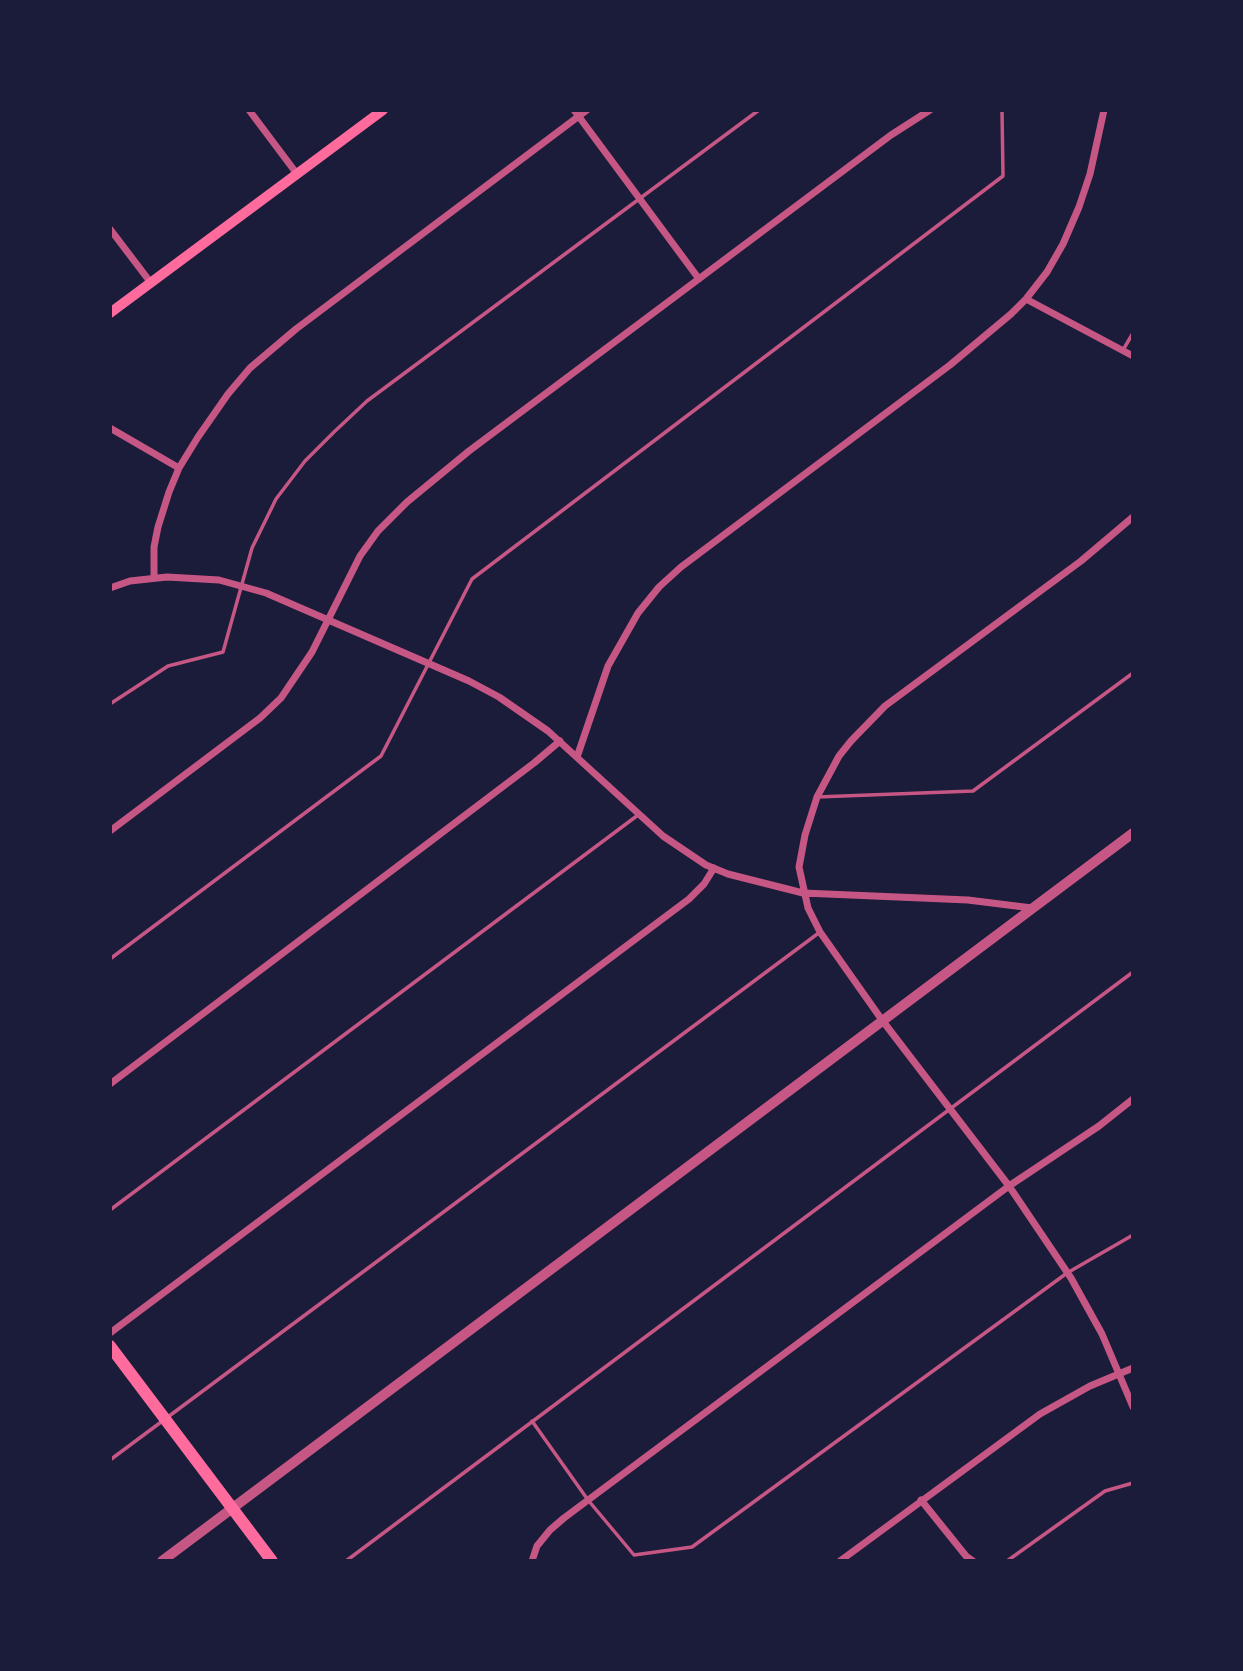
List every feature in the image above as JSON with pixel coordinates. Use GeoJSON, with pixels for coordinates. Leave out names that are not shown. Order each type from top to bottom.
{"type":"FeatureCollection","features":[{"type":"Feature","properties":{"kind":"main road"},"geometry":{"type":"LineString","coordinates":[[110,313],[383,110]]}},
{"type":"Feature","properties":{"kind":"main road"},"geometry":{"type":"LineString","coordinates":[[110,1346],[272,1561]]}},
{"type":"Feature","properties":{"kind":"street"},"geometry":{"type":"LineString","coordinates":[[249,110],[297,174]]}},
{"type":"Feature","properties":{"kind":"street"},"geometry":{"type":"LineString","coordinates":[[154,578],[154,547],[158,527],[179,468],[213,415],[250,368],[296,329],[576,113],[587,110]]}},
{"type":"Feature","properties":{"kind":"street"},"geometry":{"type":"LineString","coordinates":[[110,831],[260,718],[281,698],[298,676],[360,556],[378,531],[407,502],[469,451],[891,135],[930,110]]}},
{"type":"Feature","properties":{"kind":"street"},"geometry":{"type":"LineString","coordinates":[[577,757],[608,666],[638,613],[659,587],[681,567],[950,365],[1026,299],[1047,272],[1079,208],[1090,174],[1104,110]]}},
{"type":"Feature","properties":{"kind":"street"},"geometry":{"type":"LineString","coordinates":[[576,113],[699,279]]}},
{"type":"Feature","properties":{"kind":"street"},"geometry":{"type":"LineString","coordinates":[[110,229],[151,283]]}},
{"type":"Feature","properties":{"kind":"street"},"geometry":{"type":"LineString","coordinates":[[1026,299],[1133,356]]}},
{"type":"Feature","properties":{"kind":"street"},"geometry":{"type":"LineString","coordinates":[[110,428],[179,468]]}},
{"type":"Feature","properties":{"kind":"street"},"geometry":{"type":"LineString","coordinates":[[1133,517],[1081,561],[886,706],[839,756],[817,797],[805,835],[799,867],[803,893],[820,933],[1009,1186],[1067,1273],[1102,1334],[1133,1407]]}},
{"type":"Feature","properties":{"kind":"street"},"geometry":{"type":"LineString","coordinates":[[110,588],[130,581],[154,578],[219,580],[267,593],[427,662],[499,697],[560,741],[638,815],[679,848],[714,868],[803,893],[968,900],[1032,908]]}},
{"type":"Feature","properties":{"kind":"street"},"geometry":{"type":"LineString","coordinates":[[110,1084],[560,741]]}},
{"type":"Feature","properties":{"kind":"street"},"geometry":{"type":"LineString","coordinates":[[162,1561],[1133,833]]}},
{"type":"Feature","properties":{"kind":"street"},"geometry":{"type":"LineString","coordinates":[[110,1333],[689,899],[704,884],[714,868]]}},
{"type":"Feature","properties":{"kind":"street"},"geometry":{"type":"LineString","coordinates":[[532,1561],[537,1546],[550,1530],[588,1500],[1009,1186],[1099,1126],[1133,1099]]}},
{"type":"Feature","properties":{"kind":"street"},"geometry":{"type":"LineString","coordinates":[[839,1561],[1040,1414],[1090,1386],[1133,1368]]}},
{"type":"Feature","properties":{"kind":"street"},"geometry":{"type":"LineString","coordinates":[[920,1500],[973,1561]]}},
{"type":"Feature","properties":{"kind":"lane"},"geometry":{"type":"LineString","coordinates":[[110,704],[168,666],[223,652],[253,548],[276,499],[305,461],[367,401],[758,110]]}},
{"type":"Feature","properties":{"kind":"lane"},"geometry":{"type":"LineString","coordinates":[[110,959],[381,756],[471,579],[1003,176],[1002,110]]}},
{"type":"Feature","properties":{"kind":"lane"},"geometry":{"type":"LineString","coordinates":[[1123,350],[1133,333]]}},
{"type":"Feature","properties":{"kind":"lane"},"geometry":{"type":"LineString","coordinates":[[817,797],[973,791],[1133,673]]}},
{"type":"Feature","properties":{"kind":"lane"},"geometry":{"type":"LineString","coordinates":[[110,1210],[638,815]]}},
{"type":"Feature","properties":{"kind":"lane"},"geometry":{"type":"LineString","coordinates":[[110,1460],[820,933]]}},
{"type":"Feature","properties":{"kind":"lane"},"geometry":{"type":"LineString","coordinates":[[346,1561],[1133,972]]}},
{"type":"Feature","properties":{"kind":"lane"},"geometry":{"type":"LineString","coordinates":[[532,1421],[588,1500],[634,1555],[692,1547],[1067,1273],[1133,1235]]}},
{"type":"Feature","properties":{"kind":"lane"},"geometry":{"type":"LineString","coordinates":[[1007,1561],[1105,1491],[1133,1483]]}}]}
